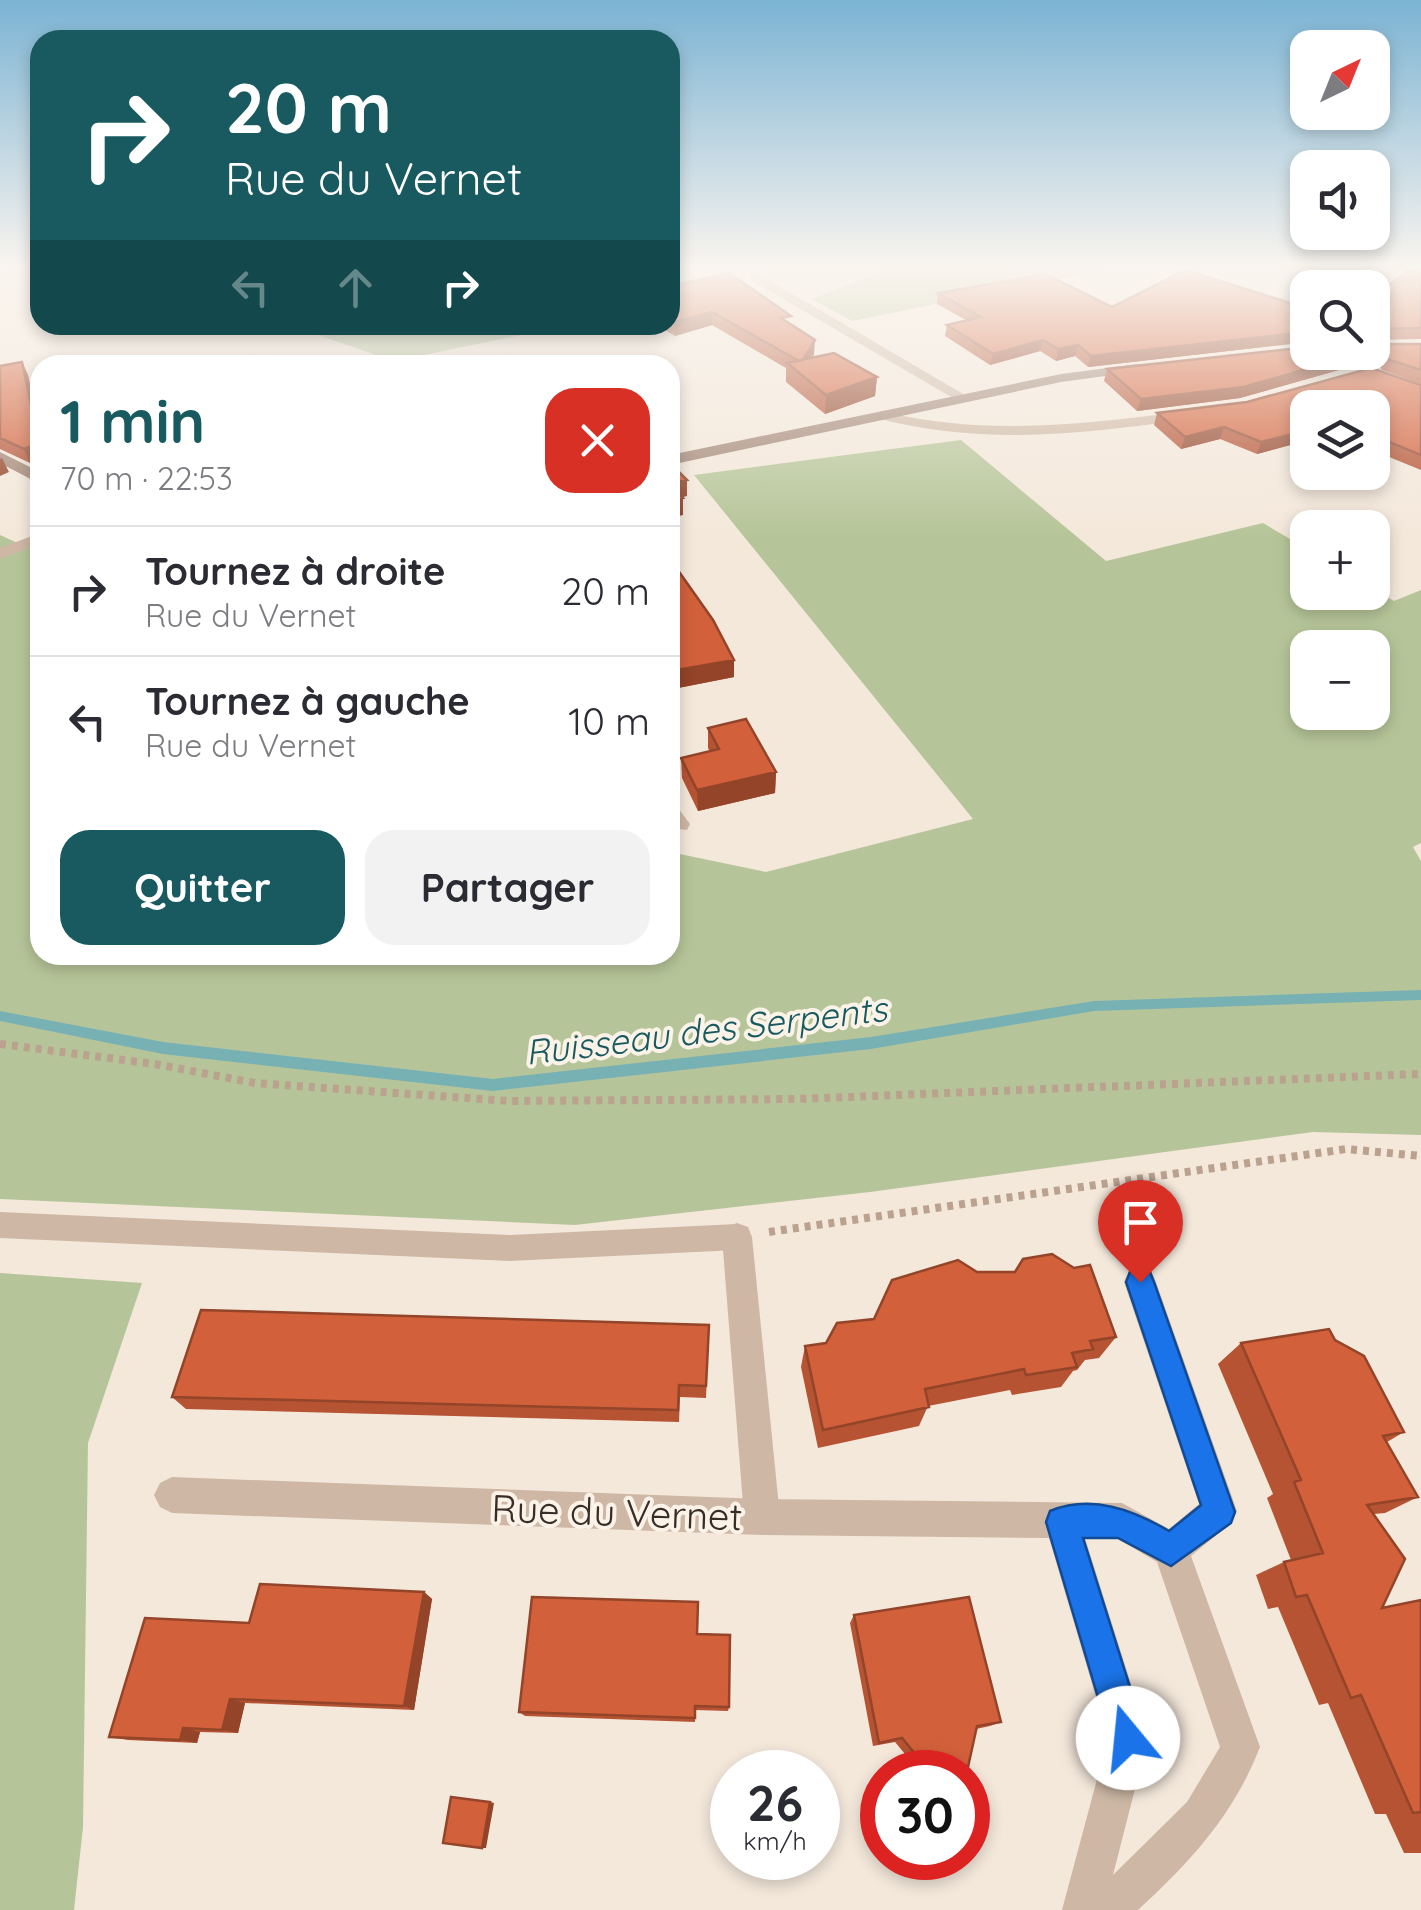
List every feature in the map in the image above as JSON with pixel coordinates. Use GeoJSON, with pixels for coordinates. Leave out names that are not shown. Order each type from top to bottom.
{"type":"FeatureCollection","features":[{"type":"Feature","properties":{"kind":"main road"},"geometry":{"type":"LineString","coordinates":[[680,458],[963,398],[1163,364]]}},
{"type":"Feature","properties":{"kind":"main road"},"geometry":{"type":"LineString","coordinates":[[0,457],[30,474]]}},
{"type":"Feature","properties":{"kind":"street"},"geometry":{"type":"LineString","coordinates":[[891,356],[963,398]]}},
{"type":"Feature","properties":{"kind":"street"},"geometry":{"type":"LineString","coordinates":[[1351,374],[1368,370],[1421,392]]}},
{"type":"Feature","properties":{"kind":"street"},"geometry":{"type":"LineString","coordinates":[[881,415],[916,426],[984,434],[1206,412]]}},
{"type":"Feature","properties":{"kind":"street"},"geometry":{"type":"LineString","coordinates":[[0,554],[30,542]]}},
{"type":"Feature","properties":{"kind":"street"},"geometry":{"type":"LineString","coordinates":[[737,1237],[762,1518]]}},
{"type":"Feature","properties":{"kind":"street"},"geometry":{"type":"LineString","coordinates":[[1106,1910],[1190,1832],[1230,1779],[1240,1747],[1171,1550],[1219,1512],[1140,1282]]}},
{"type":"Feature","properties":{"kind":"street","name":"Rue du Vernet"},"geometry":{"type":"LineString","coordinates":[[172,1495],[762,1518],[1122,1522],[1171,1550]]}},
{"type":"Feature","properties":{"kind":"street"},"geometry":{"type":"LineString","coordinates":[[1062,1522],[1128,1738],[1083,1910]]}},
{"type":"Feature","properties":{"kind":"lane"},"geometry":{"type":"LineString","coordinates":[[0,1225],[510,1248],[737,1237]]}},
{"type":"Feature","properties":{"kind":"path"},"geometry":{"type":"LineString","coordinates":[[0,1044],[155,1064],[255,1084],[509,1101],[797,1098],[1421,1074]]}},
{"type":"Feature","properties":{"kind":"path"},"geometry":{"type":"LineString","coordinates":[[737,1237],[1346,1149],[1421,1156]]}},
{"type":"Feature","properties":{"kind":"green space"},"geometry":{"type":"Polygon","coordinates":[[[961,440],[1106,561],[1263,523],[1290,539],[1290,610],[1390,610],[1390,599],[1394,601],[1421,590],[1421,843],[1413,847],[1421,861],[1421,1135],[1313,1132],[870,1192],[575,1225],[0,1199],[0,535],[30,548],[30,965],[680,965],[680,854],[766,872],[973,819],[694,475],[961,440]]]}},
{"type":"Feature","properties":{"kind":"green space"},"geometry":{"type":"Polygon","coordinates":[[[0,1273],[142,1283],[88,1443],[83,1827],[74,1910],[0,1910],[0,1273]]]}},
{"type":"Feature","properties":{"kind":"building"},"geometry":{"type":"Polygon","coordinates":[[[840,356],[877,377],[826,395],[787,363],[840,356]]]}},
{"type":"Feature","properties":{"kind":"building"},"geometry":{"type":"Polygon","coordinates":[[[1225,356],[1290,356],[1290,370],[1303,370],[1244,387],[1141,399],[1107,369],[1225,356]]]}},
{"type":"Feature","properties":{"kind":"building"},"geometry":{"type":"Polygon","coordinates":[[[1390,356],[1421,356],[1421,370],[1390,360],[1390,356]]]}},
{"type":"Feature","properties":{"kind":"building"},"geometry":{"type":"Polygon","coordinates":[[[22,362],[30,400],[30,447],[24,449],[0,438],[0,366],[22,362]]]}},
{"type":"Feature","properties":{"kind":"building"},"geometry":{"type":"Polygon","coordinates":[[[1364,370],[1377,370],[1421,385],[1421,455],[1390,442],[1390,390],[1291,390],[1364,370]]]}},
{"type":"Feature","properties":{"kind":"building"},"geometry":{"type":"Polygon","coordinates":[[[1290,390],[1290,435],[1261,442],[1224,427],[1185,437],[1157,413],[1247,402],[1290,390]]]}},
{"type":"Feature","properties":{"kind":"building"},"geometry":{"type":"Polygon","coordinates":[[[680,573],[713,620],[734,660],[680,669],[680,573]]]}},
{"type":"Feature","properties":{"kind":"building"},"geometry":{"type":"Polygon","coordinates":[[[746,719],[776,772],[697,790],[681,758],[719,749],[708,728],[746,719]]]}},
{"type":"Feature","properties":{"kind":"building"},"geometry":{"type":"Polygon","coordinates":[[[1052,1254],[1074,1268],[1090,1265],[1116,1337],[1090,1341],[1093,1349],[1072,1353],[1077,1367],[1026,1375],[1024,1369],[925,1389],[929,1407],[823,1430],[805,1346],[826,1343],[837,1323],[874,1319],[892,1280],[958,1260],[977,1272],[1015,1272],[1023,1259],[1052,1254]]]}},
{"type":"Feature","properties":{"kind":"building"},"geometry":{"type":"Polygon","coordinates":[[[201,1310],[709,1325],[706,1386],[679,1385],[678,1410],[172,1397],[201,1310]]]}},
{"type":"Feature","properties":{"kind":"building"},"geometry":{"type":"Polygon","coordinates":[[[1329,1329],[1335,1340],[1364,1356],[1404,1432],[1383,1436],[1418,1497],[1367,1505],[1405,1559],[1382,1608],[1421,1600],[1421,1812],[1413,1813],[1361,1695],[1351,1698],[1307,1595],[1296,1597],[1284,1562],[1323,1553],[1294,1482],[1301,1480],[1241,1343],[1329,1329]]]}},
{"type":"Feature","properties":{"kind":"building"},"geometry":{"type":"Polygon","coordinates":[[[260,1584],[424,1592],[404,1706],[230,1699],[222,1730],[183,1728],[180,1740],[109,1737],[145,1618],[249,1623],[260,1584]]]}},
{"type":"Feature","properties":{"kind":"building"},"geometry":{"type":"Polygon","coordinates":[[[532,1597],[698,1602],[697,1634],[730,1635],[729,1707],[695,1706],[695,1718],[519,1712],[532,1597]]]}},
{"type":"Feature","properties":{"kind":"building"},"geometry":{"type":"Polygon","coordinates":[[[969,1597],[1001,1722],[977,1726],[972,1750],[912,1750],[902,1738],[879,1743],[854,1615],[969,1597]]]}},
{"type":"Feature","properties":{"kind":"building"},"geometry":{"type":"Polygon","coordinates":[[[451,1797],[490,1802],[482,1848],[443,1843],[451,1797]]]}},
{"type":"Feature","properties":{"kind":"waterway","name":"Ruisseau des Serpents"},"geometry":{"type":"LineString","coordinates":[[0,1016],[163,1048],[493,1085],[871,1043],[1094,1006],[1421,995]]}},
{"type":"Feature","properties":{"kind":"route"},"geometry":{"type":"LineString","coordinates":[[1128,1738],[1062,1522],[1122,1522],[1171,1550],[1219,1512],[1140,1282]]}}]}
